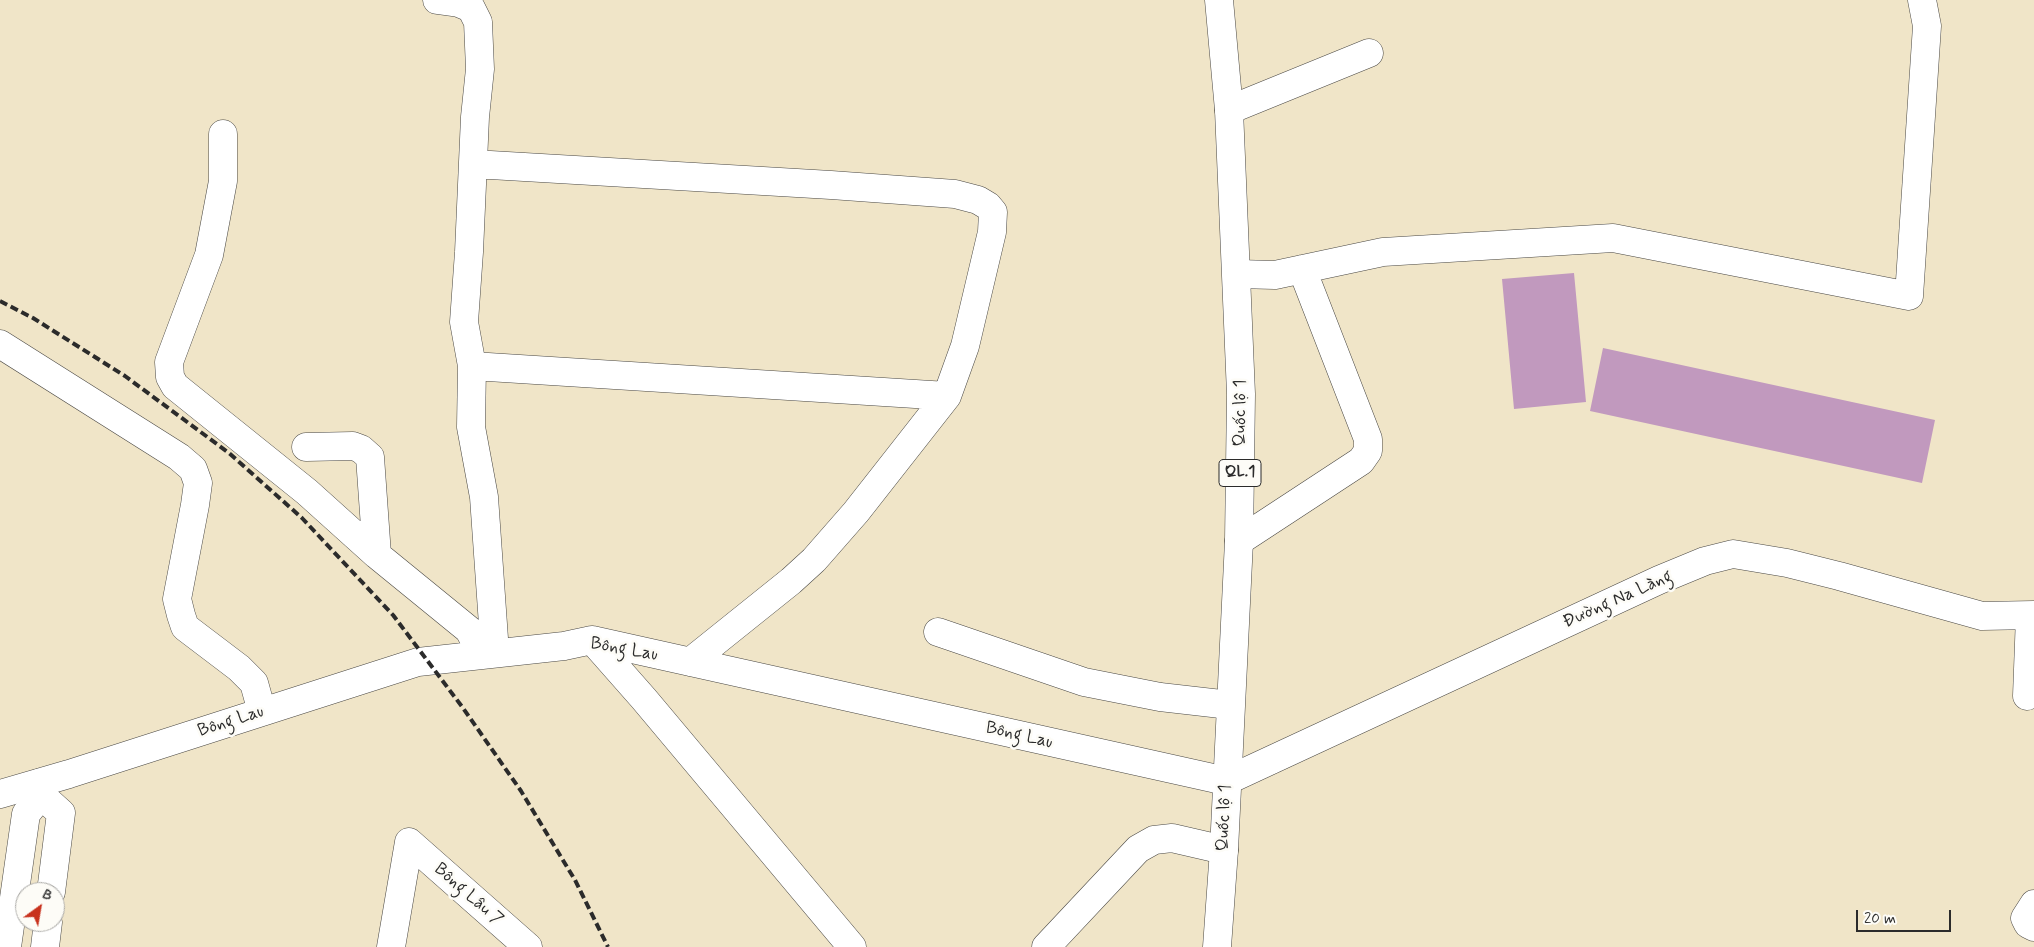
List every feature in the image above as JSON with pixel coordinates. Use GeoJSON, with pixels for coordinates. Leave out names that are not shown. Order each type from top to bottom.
{"type":"FeatureCollection","features":[{"type":"Feature","properties":{"kind":"main road"},"geometry":{"type":"LineString","coordinates":[[437,0],[459,3],[470,8],[478,22],[480,69],[464,322],[472,366],[471,427],[484,497],[489,654]]}},
{"type":"Feature","properties":{"kind":"main road","name":"Quốc lộ 1"},"geometry":{"type":"LineString","coordinates":[[1217,947],[1224,850],[1239,541],[1242,394],[1229,110],[1219,0]]}},
{"type":"Feature","properties":{"kind":"main road"},"geometry":{"type":"LineString","coordinates":[[1237,274],[1275,275],[1383,252],[1613,238],[1909,296],[1927,26],[1922,0]]}},
{"type":"Feature","properties":{"kind":"main road"},"geometry":{"type":"LineString","coordinates":[[1229,110],[1369,53]]}},
{"type":"Feature","properties":{"kind":"main road"},"geometry":{"type":"LineString","coordinates":[[223,134],[223,181],[209,255],[169,362],[170,378],[174,386],[306,492],[469,630],[489,654]]}},
{"type":"Feature","properties":{"kind":"main road"},"geometry":{"type":"LineString","coordinates":[[473,164],[955,194],[978,200],[988,206],[993,212],[992,232],[965,346],[947,396],[856,512],[814,560],[791,581],[690,662]]}},
{"type":"Feature","properties":{"kind":"main road"},"geometry":{"type":"LineString","coordinates":[[1239,541],[1361,461],[1368,451],[1368,439],[1302,269]]}},
{"type":"Feature","properties":{"kind":"main road"},"geometry":{"type":"LineString","coordinates":[[0,344],[178,457],[193,470],[198,483],[196,505],[177,600],[181,615],[185,626],[239,668],[254,683],[262,712]]}},
{"type":"Feature","properties":{"kind":"main road"},"geometry":{"type":"LineString","coordinates":[[472,366],[947,396]]}},
{"type":"Feature","properties":{"kind":"main road"},"geometry":{"type":"LineString","coordinates":[[306,447],[353,446],[362,449],[370,457],[377,554]]}},
{"type":"Feature","properties":{"kind":"main road","name":"Đường Na Làng"},"geometry":{"type":"LineString","coordinates":[[1226,781],[1659,580],[1705,561],[1733,554],[1804,567],[1982,616],[2032,615]]}},
{"type":"Feature","properties":{"kind":"main road"},"geometry":{"type":"LineString","coordinates":[[2027,696],[2032,615]]}},
{"type":"Feature","properties":{"kind":"main road"},"geometry":{"type":"LineString","coordinates":[[938,632],[1084,682],[1160,698],[1230,705]]}},
{"type":"Feature","properties":{"kind":"main road"},"geometry":{"type":"LineString","coordinates":[[592,640],[644,699],[852,947]]}},
{"type":"Feature","properties":{"kind":"main road","name":"Bông Lau"},"geometry":{"type":"LineString","coordinates":[[0,794],[40,789],[262,712],[418,662],[564,646],[592,640],[1226,781]]}},
{"type":"Feature","properties":{"kind":"main road"},"geometry":{"type":"LineString","coordinates":[[8,947],[26,814],[40,789],[60,813],[52,882]]}},
{"type":"Feature","properties":{"kind":"main road"},"geometry":{"type":"LineString","coordinates":[[1046,947],[1138,849],[1154,840],[1172,838],[1224,850]]}},
{"type":"Feature","properties":{"kind":"main road","name":"Bông Lâu 7"},"geometry":{"type":"LineString","coordinates":[[390,947],[409,842],[528,947]]}},
{"type":"Feature","properties":{"kind":"main road"},"geometry":{"type":"LineString","coordinates":[[2034,904],[2025,918],[2028,924],[2034,927]]}},
{"type":"Feature","properties":{"kind":"main road"},"geometry":{"type":"LineString","coordinates":[[45,947],[47,932]]}},
{"type":"Feature","properties":{"kind":"building"},"geometry":{"type":"Polygon","coordinates":[[[1574,273],[1586,402],[1514,409],[1502,279],[1574,273]]]}},
{"type":"Feature","properties":{"kind":"building"},"geometry":{"type":"Polygon","coordinates":[[[1603,348],[1935,420],[1922,483],[1590,411],[1603,348]]]}},
{"type":"Feature","properties":{"kind":"railway"},"geometry":{"type":"LineString","coordinates":[[0,301],[33,318],[125,376],[229,453],[302,518],[393,615],[463,708],[521,791],[575,880],[608,947]]}}]}
